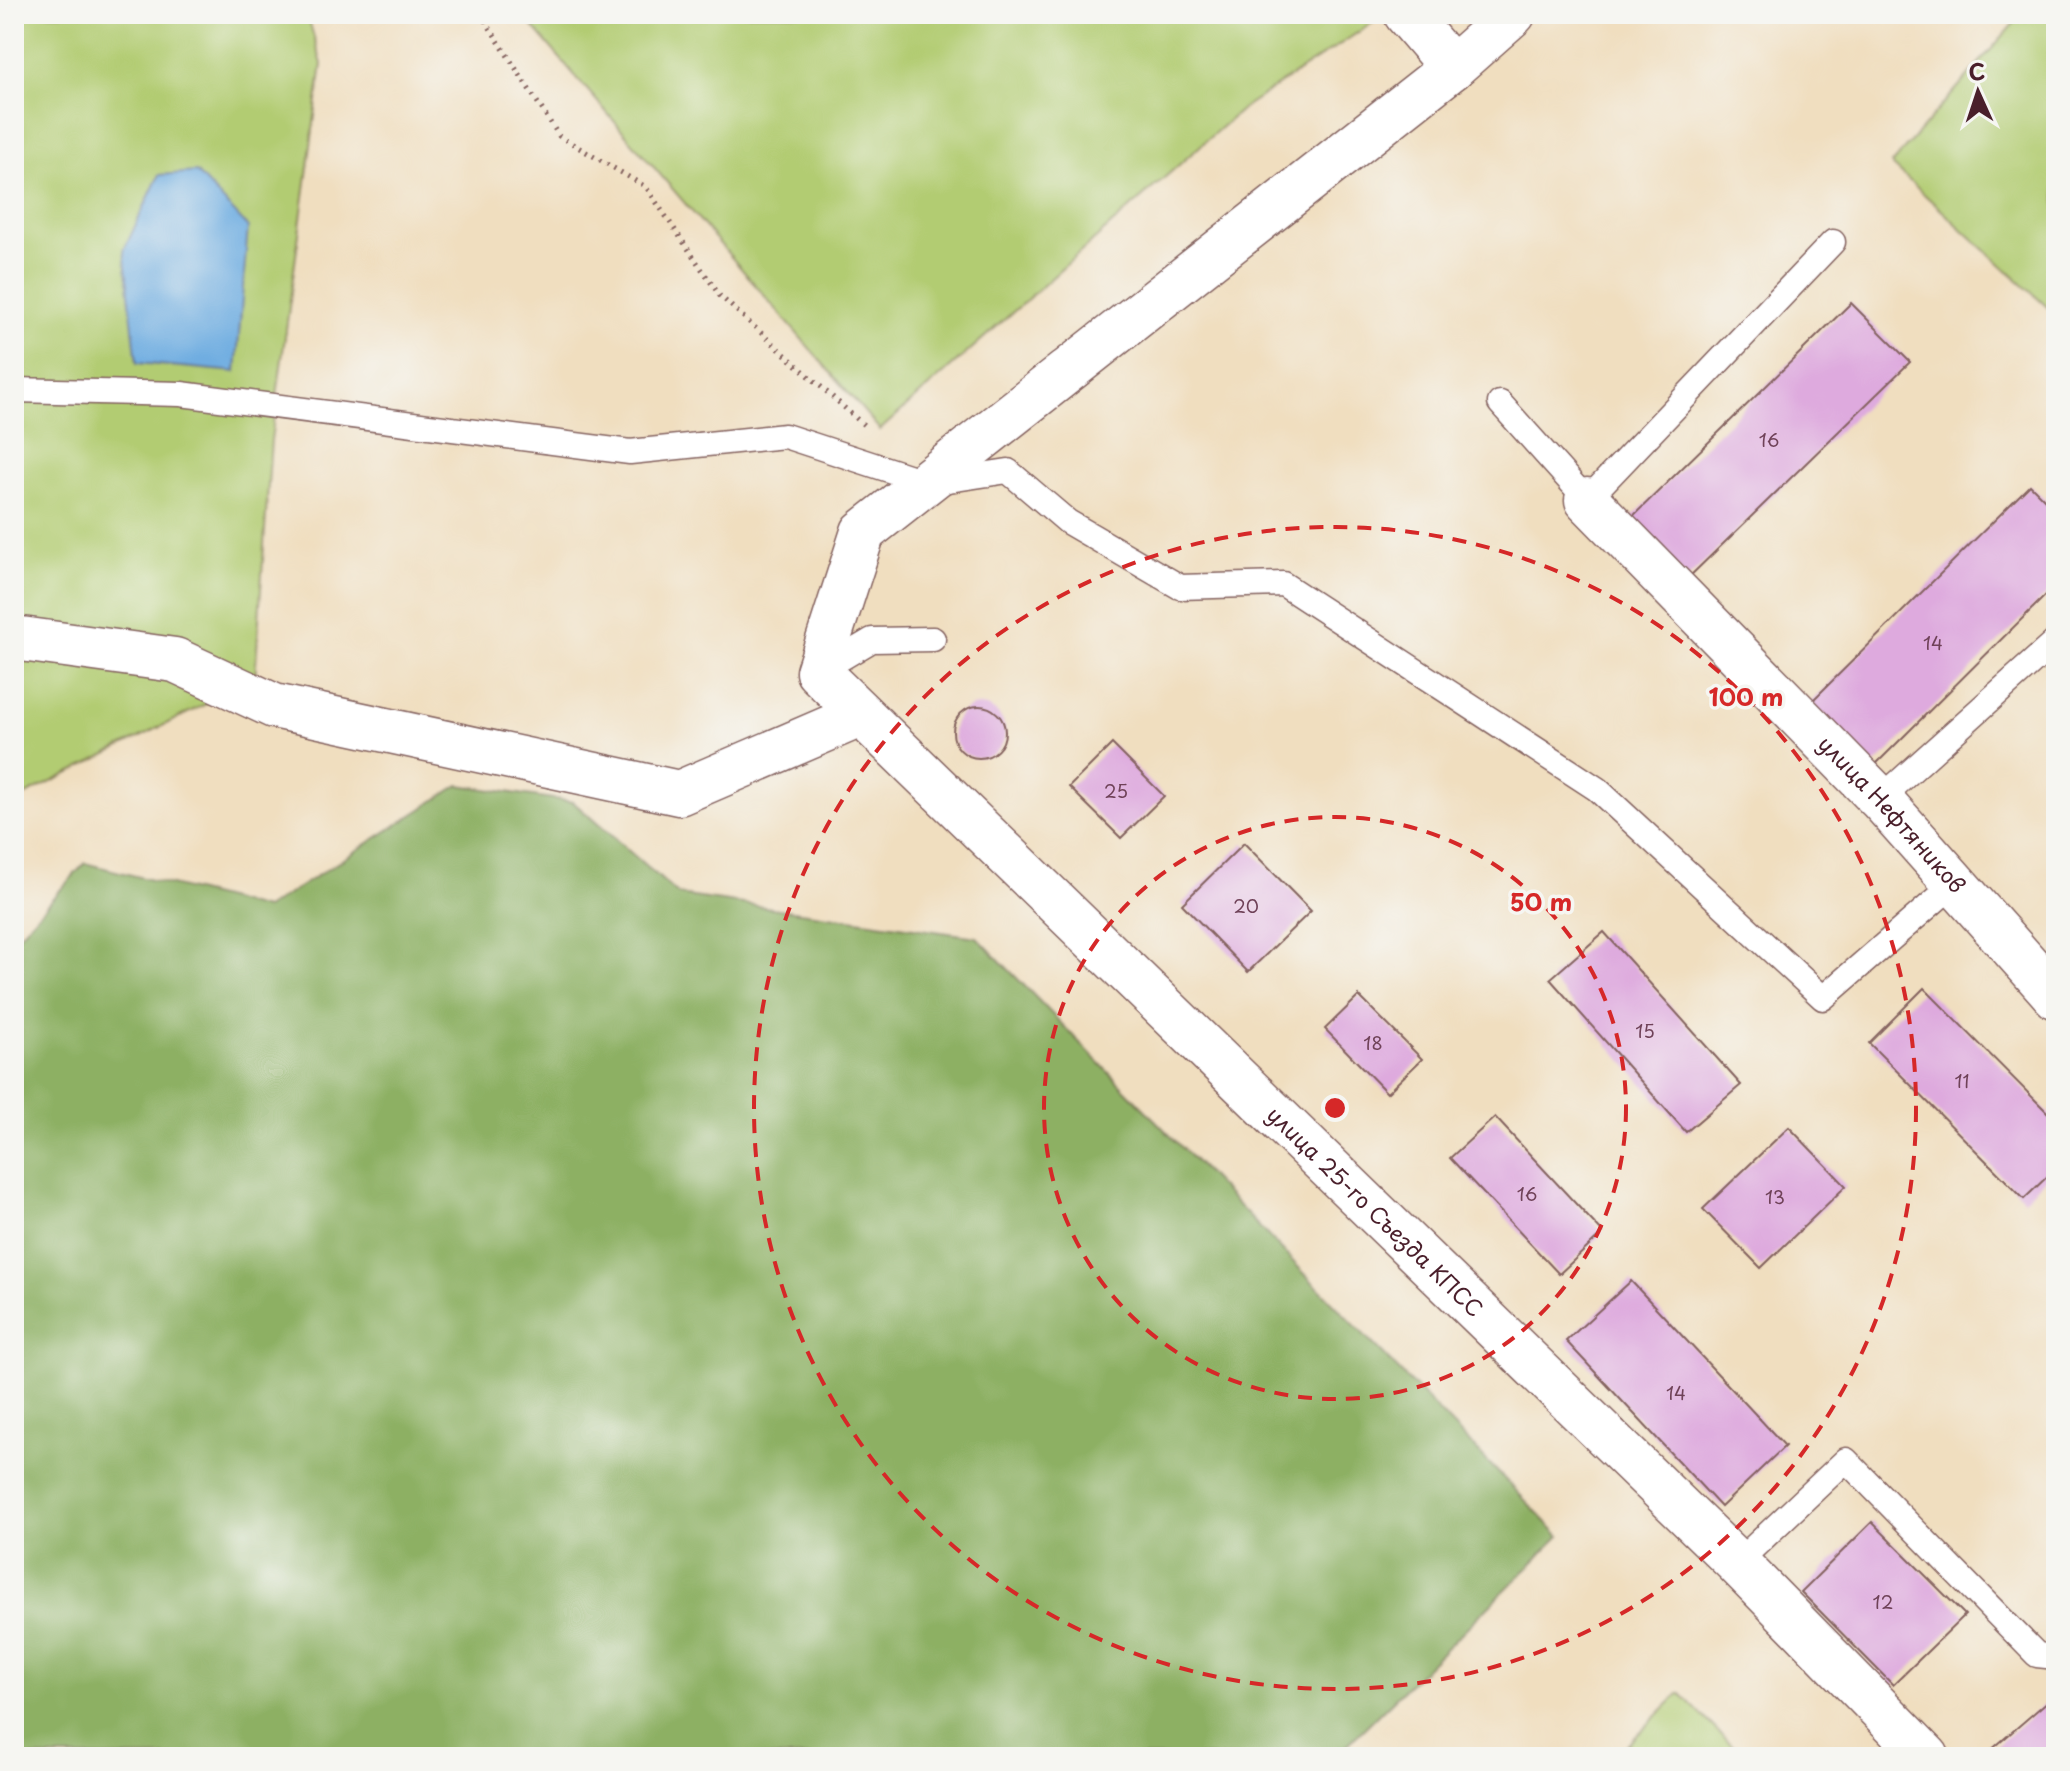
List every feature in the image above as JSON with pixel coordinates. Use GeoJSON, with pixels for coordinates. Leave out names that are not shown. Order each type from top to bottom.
{"type":"FeatureCollection","features":[{"type":"Feature","properties":{"kind":"street"},"geometry":{"type":"LineString","coordinates":[[1406,14],[1452,68]]}},
{"type":"Feature","properties":{"kind":"street"},"geometry":{"type":"LineString","coordinates":[[818,672],[863,532],[1452,68],[1513,14]]}},
{"type":"Feature","properties":{"kind":"street","name":"улица Нефтяников"},"geometry":{"type":"LineString","coordinates":[[1587,500],[1880,799],[1954,884],[2049,975]]}},
{"type":"Feature","properties":{"kind":"street"},"geometry":{"type":"LineString","coordinates":[[14,638],[175,660],[274,706],[679,793],[860,715]]}},
{"type":"Feature","properties":{"kind":"street","name":"улица 25-го Съезда КПСС"},"geometry":{"type":"LineString","coordinates":[[818,672],[1737,1563],[1927,1757]]}},
{"type":"Feature","properties":{"kind":"lane"},"geometry":{"type":"LineString","coordinates":[[1500,403],[1587,500],[1833,242]]}},
{"type":"Feature","properties":{"kind":"lane"},"geometry":{"type":"LineString","coordinates":[[14,390],[181,394],[630,452],[785,436],[929,483],[1008,471],[1068,522],[1180,587],[1283,584],[1597,789],[1823,998],[1954,884]]}},
{"type":"Feature","properties":{"kind":"lane"},"geometry":{"type":"LineString","coordinates":[[818,672],[872,640],[933,639]]}},
{"type":"Feature","properties":{"kind":"lane"},"geometry":{"type":"LineString","coordinates":[[1880,799],[2056,641]]}},
{"type":"Feature","properties":{"kind":"lane"},"geometry":{"type":"LineString","coordinates":[[1737,1563],[1846,1460],[2037,1655],[2056,1657]]}},
{"type":"Feature","properties":{"kind":"path"},"geometry":{"type":"LineString","coordinates":[[481,14],[559,136],[646,187],[720,296],[871,431]]}},
{"type":"Feature","properties":{"kind":"green space"},"geometry":{"type":"Polygon","coordinates":[[[14,14],[307,14],[322,64],[271,440],[255,679],[14,801],[14,14]]]}},
{"type":"Feature","properties":{"kind":"green space"},"geometry":{"type":"Polygon","coordinates":[[[522,14],[1386,14],[1243,108],[880,430],[522,14]]]}},
{"type":"Feature","properties":{"kind":"green space"},"geometry":{"type":"Polygon","coordinates":[[[2022,14],[2056,14],[2056,315],[1891,164],[2022,14]]]}},
{"type":"Feature","properties":{"kind":"green space"},"geometry":{"type":"Polygon","coordinates":[[[459,785],[573,802],[679,895],[977,937],[1560,1536],[1335,1757],[14,1757],[14,940],[85,863],[265,909],[459,785]]]}},
{"type":"Feature","properties":{"kind":"green space"},"geometry":{"type":"Polygon","coordinates":[[[1680,1693],[1743,1757],[1615,1757],[1680,1693]]]}},
{"type":"Feature","properties":{"kind":"water"},"geometry":{"type":"Polygon","coordinates":[[[196,172],[248,227],[236,372],[137,363],[124,250],[159,175],[196,172]]]}},
{"type":"Feature","properties":{"kind":"building"},"geometry":{"type":"Polygon","coordinates":[[[1851,303],[1910,362],[1687,579],[1629,520],[1851,303]]]}},
{"type":"Feature","properties":{"kind":"building"},"geometry":{"type":"Polygon","coordinates":[[[2030,485],[2056,511],[2056,585],[1873,767],[1810,703],[2030,485]]]}},
{"type":"Feature","properties":{"kind":"building"},"geometry":{"type":"Polygon","coordinates":[[[979,706],[997,714],[1005,732],[997,750],[979,758],[961,750],[953,732],[961,714],[979,706]]]}},
{"type":"Feature","properties":{"kind":"building"},"geometry":{"type":"Polygon","coordinates":[[[1112,744],[1164,796],[1121,838],[1069,787],[1112,744]]]}},
{"type":"Feature","properties":{"kind":"building"},"geometry":{"type":"Polygon","coordinates":[[[1244,843],[1311,911],[1248,972],[1182,904],[1244,843]]]}},
{"type":"Feature","properties":{"kind":"building"},"geometry":{"type":"Polygon","coordinates":[[[1604,932],[1741,1085],[1686,1132],[1550,979],[1604,932]]]}},
{"type":"Feature","properties":{"kind":"building"},"geometry":{"type":"Polygon","coordinates":[[[1924,988],[2056,1121],[2056,1168],[2024,1199],[1869,1043],[1924,988]]]}},
{"type":"Feature","properties":{"kind":"building"},"geometry":{"type":"Polygon","coordinates":[[[1359,996],[1422,1059],[1387,1093],[1325,1029],[1359,996]]]}},
{"type":"Feature","properties":{"kind":"building"},"geometry":{"type":"Polygon","coordinates":[[[1495,1117],[1603,1233],[1559,1274],[1450,1158],[1495,1117]]]}},
{"type":"Feature","properties":{"kind":"building"},"geometry":{"type":"Polygon","coordinates":[[[1789,1127],[1846,1186],[1761,1268],[1703,1209],[1789,1127]]]}},
{"type":"Feature","properties":{"kind":"building"},"geometry":{"type":"Polygon","coordinates":[[[1631,1281],[1785,1446],[1721,1507],[1566,1341],[1631,1281]]]}},
{"type":"Feature","properties":{"kind":"building"},"geometry":{"type":"Polygon","coordinates":[[[1872,1522],[1965,1615],[1893,1685],[1801,1592],[1872,1522]]]}},
{"type":"Feature","properties":{"kind":"building"},"geometry":{"type":"Polygon","coordinates":[[[2056,1694],[2056,1757],[1983,1757],[2056,1694]]]}}]}
